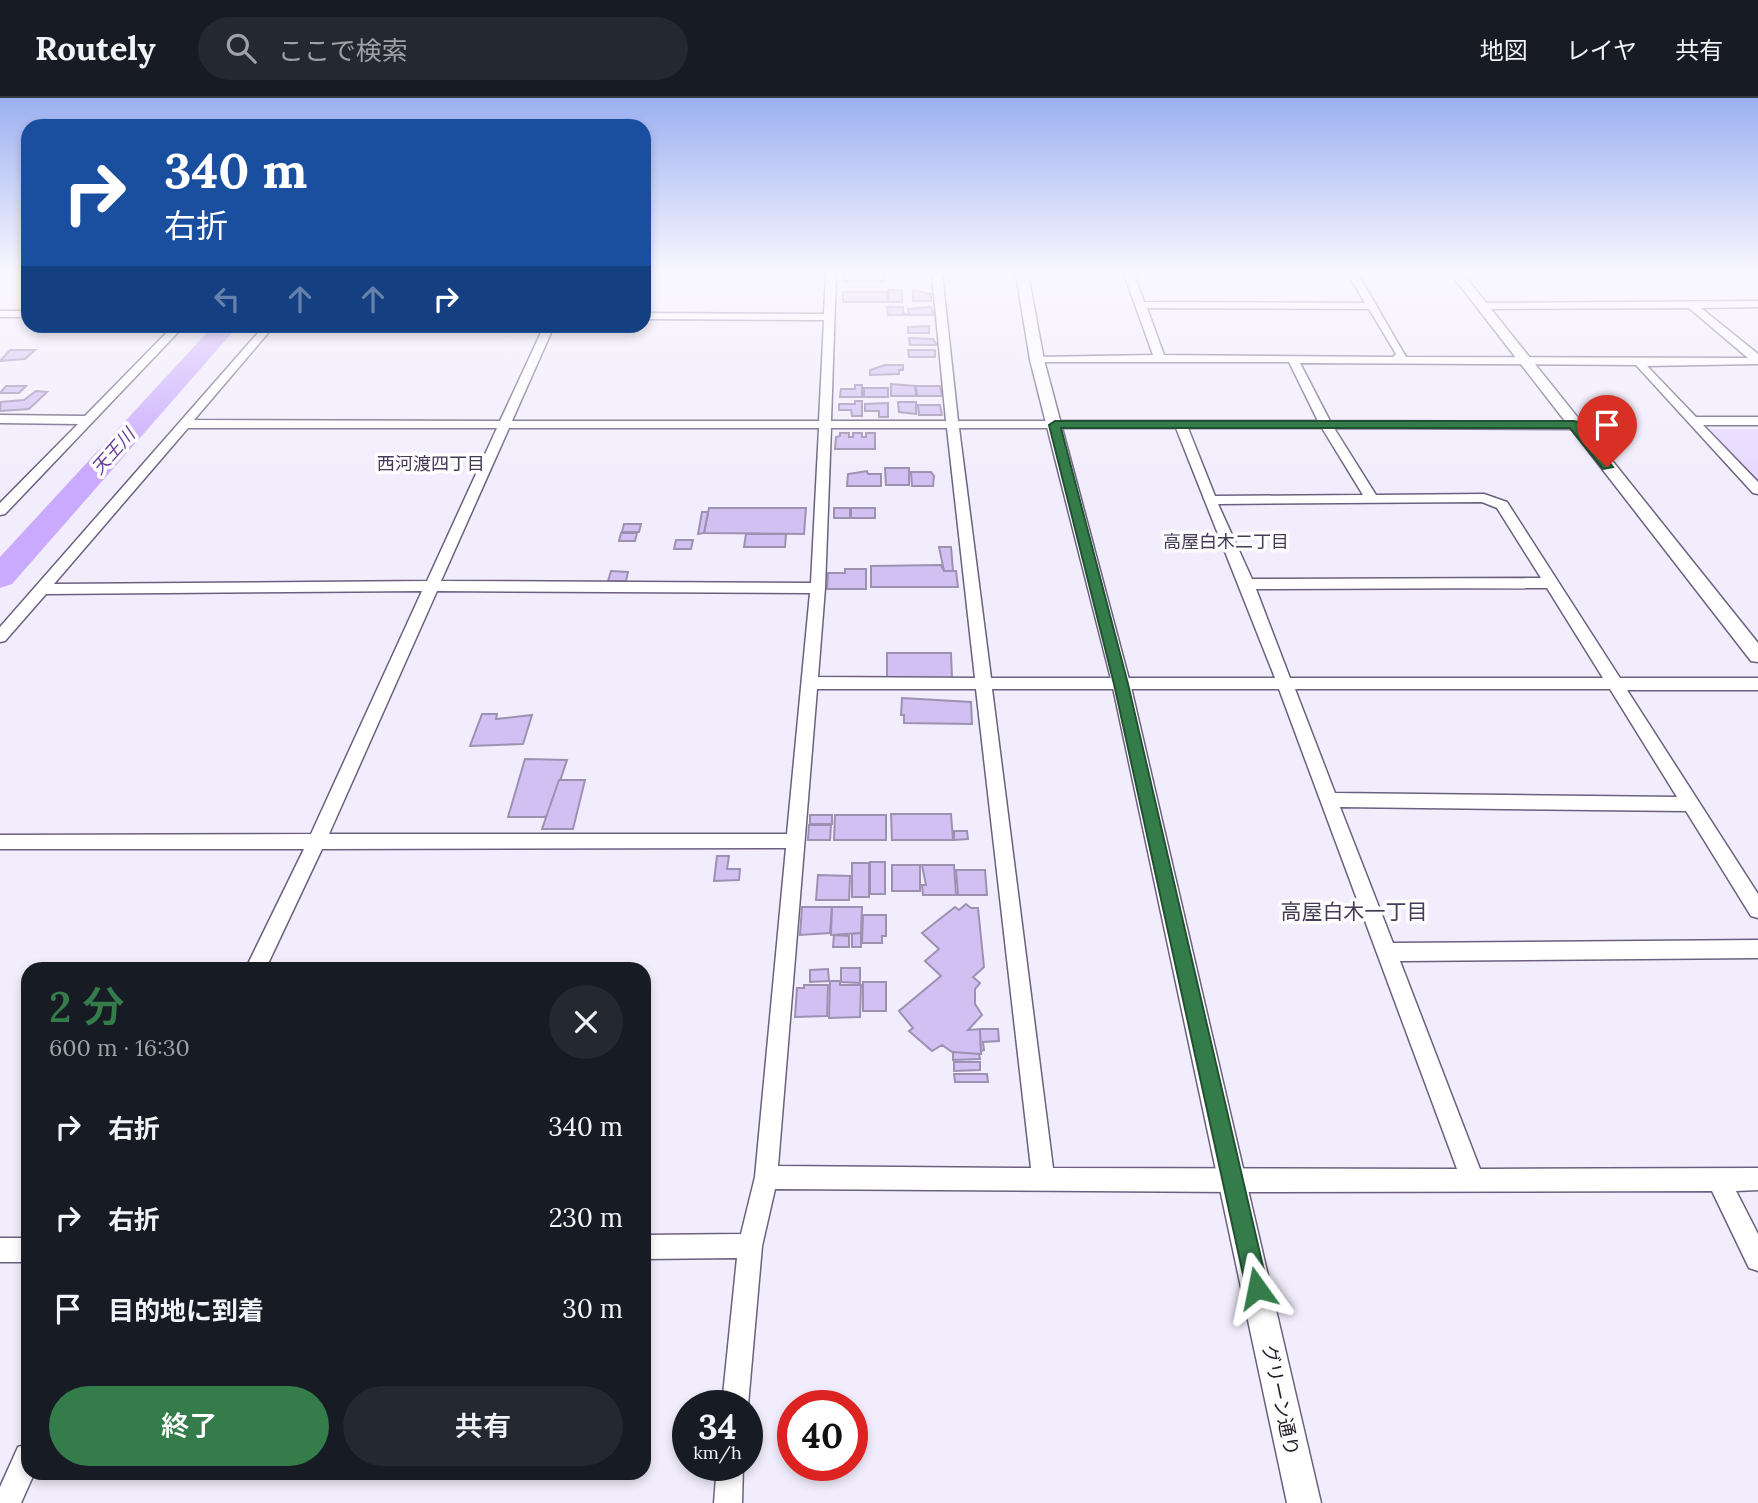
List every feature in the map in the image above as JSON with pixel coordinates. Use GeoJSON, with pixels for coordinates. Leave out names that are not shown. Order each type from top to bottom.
{"type":"FeatureCollection","features":[{"type":"Feature","properties":{"kind":"street"},"geometry":{"type":"LineString","coordinates":[[0,511],[166,340]]}},
{"type":"Feature","properties":{"kind":"street"},"geometry":{"type":"LineString","coordinates":[[0,637],[257,340]]}},
{"type":"Feature","properties":{"kind":"street"},"geometry":{"type":"LineString","coordinates":[[259,962],[317,840],[543,340]]}},
{"type":"Feature","properties":{"kind":"street"},"geometry":{"type":"LineString","coordinates":[[737,1390],[750,1246],[766,1177],[818,588],[830,340]]}},
{"type":"Feature","properties":{"kind":"street"},"geometry":{"type":"LineString","coordinates":[[944,340],[1043,1177]]}},
{"type":"Feature","properties":{"kind":"street","name":"グリーン通り"},"geometry":{"type":"LineString","coordinates":[[1033,340],[1121,684],[1304,1503]]}},
{"type":"Feature","properties":{"kind":"street"},"geometry":{"type":"LineString","coordinates":[[1153,340],[1160,358]]}},
{"type":"Feature","properties":{"kind":"street"},"geometry":{"type":"LineString","coordinates":[[1392,340],[1402,355],[1398,358]]}},
{"type":"Feature","properties":{"kind":"street"},"geometry":{"type":"LineString","coordinates":[[1508,340],[1758,656]]}},
{"type":"Feature","properties":{"kind":"street"},"geometry":{"type":"LineString","coordinates":[[1733,340],[1758,361]]}},
{"type":"Feature","properties":{"kind":"street"},"geometry":{"type":"LineString","coordinates":[[1292,358],[1325,423],[1371,498]]}},
{"type":"Feature","properties":{"kind":"street"},"geometry":{"type":"LineString","coordinates":[[1037,360],[1398,358],[1758,361]]}},
{"type":"Feature","properties":{"kind":"street"},"geometry":{"type":"LineString","coordinates":[[1645,362],[1641,366],[1758,491]]}},
{"type":"Feature","properties":{"kind":"street"},"geometry":{"type":"LineString","coordinates":[[0,419],[86,420]]}},
{"type":"Feature","properties":{"kind":"street"},"geometry":{"type":"LineString","coordinates":[[1693,421],[1758,421]]}},
{"type":"Feature","properties":{"kind":"street"},"geometry":{"type":"LineString","coordinates":[[186,424],[506,422],[1574,425]]}},
{"type":"Feature","properties":{"kind":"street"},"geometry":{"type":"LineString","coordinates":[[1180,423],[1247,584],[1472,1180]]}},
{"type":"Feature","properties":{"kind":"street"},"geometry":{"type":"LineString","coordinates":[[1210,500],[1484,498],[1502,505],[1758,910]]}},
{"type":"Feature","properties":{"kind":"street"},"geometry":{"type":"LineString","coordinates":[[1247,584],[1551,583]]}},
{"type":"Feature","properties":{"kind":"street"},"geometry":{"type":"LineString","coordinates":[[41,589],[432,586],[818,588]]}},
{"type":"Feature","properties":{"kind":"street"},"geometry":{"type":"LineString","coordinates":[[809,683],[1758,684]]}},
{"type":"Feature","properties":{"kind":"street"},"geometry":{"type":"LineString","coordinates":[[1327,800],[1691,804]]}},
{"type":"Feature","properties":{"kind":"street"},"geometry":{"type":"LineString","coordinates":[[0,842],[794,841]]}},
{"type":"Feature","properties":{"kind":"street"},"geometry":{"type":"LineString","coordinates":[[1385,952],[1758,949]]}},
{"type":"Feature","properties":{"kind":"street"},"geometry":{"type":"LineString","coordinates":[[766,1177],[1043,1177],[1234,1181],[1758,1179]]}},
{"type":"Feature","properties":{"kind":"street"},"geometry":{"type":"LineString","coordinates":[[1718,1179],[1758,1259]]}},
{"type":"Feature","properties":{"kind":"street"},"geometry":{"type":"LineString","coordinates":[[651,1247],[750,1246]]}},
{"type":"Feature","properties":{"kind":"street"},"geometry":{"type":"LineString","coordinates":[[0,1250],[21,1250]]}},
{"type":"Feature","properties":{"kind":"street"},"geometry":{"type":"LineString","coordinates":[[7,1503],[21,1472]]}},
{"type":"Feature","properties":{"kind":"street"},"geometry":{"type":"LineString","coordinates":[[728,1503],[729,1481]]}},
{"type":"Feature","properties":{"kind":"shaded area"},"geometry":{"type":"Polygon","coordinates":[[[1708,429],[1758,429],[1758,481],[1708,429]]]}},
{"type":"Feature","properties":{"kind":"building"},"geometry":{"type":"Polygon","coordinates":[[[909,340],[933,340],[937,345],[910,345],[909,340]]]}},
{"type":"Feature","properties":{"kind":"building"},"geometry":{"type":"Polygon","coordinates":[[[10,350],[35,350],[25,359],[0,361],[10,350]]]}},
{"type":"Feature","properties":{"kind":"building"},"geometry":{"type":"Polygon","coordinates":[[[908,350],[935,350],[935,357],[909,357],[908,350]]]}},
{"type":"Feature","properties":{"kind":"building"},"geometry":{"type":"Polygon","coordinates":[[[885,365],[903,365],[903,370],[899,370],[899,374],[870,375],[870,370],[885,365]]]}},
{"type":"Feature","properties":{"kind":"building"},"geometry":{"type":"Polygon","coordinates":[[[891,384],[915,386],[916,396],[891,396],[891,384]]]}},
{"type":"Feature","properties":{"kind":"building"},"geometry":{"type":"Polygon","coordinates":[[[855,385],[862,385],[862,397],[840,397],[841,389],[855,389],[855,385]]]}},
{"type":"Feature","properties":{"kind":"building"},"geometry":{"type":"Polygon","coordinates":[[[6,386],[26,386],[19,393],[0,393],[6,386]]]}},
{"type":"Feature","properties":{"kind":"building"},"geometry":{"type":"Polygon","coordinates":[[[916,386],[940,386],[942,396],[917,396],[916,386]]]}},
{"type":"Feature","properties":{"kind":"building"},"geometry":{"type":"Polygon","coordinates":[[[864,388],[888,388],[888,397],[864,397],[864,388]]]}},
{"type":"Feature","properties":{"kind":"building"},"geometry":{"type":"Polygon","coordinates":[[[36,391],[47,392],[29,409],[0,411],[1,402],[24,400],[36,391]]]}},
{"type":"Feature","properties":{"kind":"building"},"geometry":{"type":"Polygon","coordinates":[[[855,401],[862,401],[862,416],[852,416],[851,410],[839,410],[839,404],[855,404],[855,401]]]}},
{"type":"Feature","properties":{"kind":"building"},"geometry":{"type":"Polygon","coordinates":[[[898,402],[916,402],[916,414],[899,412],[898,402]]]}},
{"type":"Feature","properties":{"kind":"building"},"geometry":{"type":"Polygon","coordinates":[[[888,403],[888,417],[879,417],[879,411],[865,411],[865,404],[888,403]]]}},
{"type":"Feature","properties":{"kind":"building"},"geometry":{"type":"Polygon","coordinates":[[[918,405],[940,405],[942,415],[919,415],[918,405]]]}},
{"type":"Feature","properties":{"kind":"building"},"geometry":{"type":"Polygon","coordinates":[[[840,433],[849,433],[849,437],[853,437],[853,433],[862,433],[862,437],[866,437],[866,433],[875,433],[875,449],[835,449],[836,437],[840,436],[840,433]]]}},
{"type":"Feature","properties":{"kind":"building"},"geometry":{"type":"Polygon","coordinates":[[[885,468],[909,468],[909,485],[886,485],[885,468]]]}},
{"type":"Feature","properties":{"kind":"building"},"geometry":{"type":"Polygon","coordinates":[[[867,471],[868,474],[881,474],[881,486],[847,486],[848,474],[867,471]]]}},
{"type":"Feature","properties":{"kind":"building"},"geometry":{"type":"Polygon","coordinates":[[[911,472],[931,472],[934,476],[933,486],[912,486],[911,472]]]}},
{"type":"Feature","properties":{"kind":"building"},"geometry":{"type":"Polygon","coordinates":[[[709,508],[806,508],[804,534],[704,533],[709,508]]]}},
{"type":"Feature","properties":{"kind":"building"},"geometry":{"type":"Polygon","coordinates":[[[834,508],[850,508],[850,518],[834,518],[834,508]]]}},
{"type":"Feature","properties":{"kind":"building"},"geometry":{"type":"Polygon","coordinates":[[[851,508],[875,508],[875,518],[851,518],[851,508]]]}},
{"type":"Feature","properties":{"kind":"building"},"geometry":{"type":"Polygon","coordinates":[[[702,512],[708,512],[704,533],[698,534],[702,512]]]}},
{"type":"Feature","properties":{"kind":"building"},"geometry":{"type":"Polygon","coordinates":[[[624,524],[641,524],[639,532],[622,532],[624,524]]]}},
{"type":"Feature","properties":{"kind":"building"},"geometry":{"type":"Polygon","coordinates":[[[621,533],[637,533],[635,541],[619,541],[621,533]]]}},
{"type":"Feature","properties":{"kind":"building"},"geometry":{"type":"Polygon","coordinates":[[[746,534],[786,534],[785,547],[744,547],[746,534]]]}},
{"type":"Feature","properties":{"kind":"building"},"geometry":{"type":"Polygon","coordinates":[[[676,540],[693,540],[691,549],[674,549],[676,540]]]}},
{"type":"Feature","properties":{"kind":"building"},"geometry":{"type":"Polygon","coordinates":[[[939,547],[951,547],[953,571],[944,571],[939,547]]]}},
{"type":"Feature","properties":{"kind":"building"},"geometry":{"type":"Polygon","coordinates":[[[941,565],[944,571],[956,571],[958,587],[871,587],[871,566],[941,565]]]}},
{"type":"Feature","properties":{"kind":"building"},"geometry":{"type":"Polygon","coordinates":[[[845,569],[866,569],[866,589],[827,589],[828,573],[845,573],[845,569]]]}},
{"type":"Feature","properties":{"kind":"building"},"geometry":{"type":"Polygon","coordinates":[[[611,571],[628,572],[626,581],[608,581],[611,571]]]}},
{"type":"Feature","properties":{"kind":"building"},"geometry":{"type":"Polygon","coordinates":[[[887,653],[951,653],[952,678],[887,678],[887,653]]]}},
{"type":"Feature","properties":{"kind":"building"},"geometry":{"type":"Polygon","coordinates":[[[902,698],[971,702],[972,724],[904,723],[904,715],[901,715],[902,698]]]}},
{"type":"Feature","properties":{"kind":"building"},"geometry":{"type":"Polygon","coordinates":[[[482,714],[497,714],[496,719],[532,715],[523,744],[470,746],[482,714]]]}},
{"type":"Feature","properties":{"kind":"building"},"geometry":{"type":"Polygon","coordinates":[[[525,759],[567,760],[549,814],[545,817],[508,817],[525,759]]]}},
{"type":"Feature","properties":{"kind":"building"},"geometry":{"type":"Polygon","coordinates":[[[559,780],[585,780],[573,829],[542,829],[559,780]]]}},
{"type":"Feature","properties":{"kind":"building"},"geometry":{"type":"Polygon","coordinates":[[[891,814],[951,814],[953,840],[892,840],[891,814]]]}},
{"type":"Feature","properties":{"kind":"building"},"geometry":{"type":"Polygon","coordinates":[[[810,815],[832,815],[832,824],[810,824],[810,815]]]}},
{"type":"Feature","properties":{"kind":"building"},"geometry":{"type":"Polygon","coordinates":[[[835,815],[886,815],[886,840],[834,840],[835,815]]]}},
{"type":"Feature","properties":{"kind":"building"},"geometry":{"type":"Polygon","coordinates":[[[809,825],[831,825],[830,840],[808,840],[809,825]]]}},
{"type":"Feature","properties":{"kind":"building"},"geometry":{"type":"Polygon","coordinates":[[[954,831],[967,831],[968,839],[954,840],[954,831]]]}},
{"type":"Feature","properties":{"kind":"building"},"geometry":{"type":"Polygon","coordinates":[[[717,856],[729,856],[727,869],[740,869],[739,880],[714,881],[717,856]]]}},
{"type":"Feature","properties":{"kind":"building"},"geometry":{"type":"Polygon","coordinates":[[[870,862],[885,862],[885,894],[870,894],[870,862]]]}},
{"type":"Feature","properties":{"kind":"building"},"geometry":{"type":"Polygon","coordinates":[[[852,863],[869,863],[869,897],[852,897],[852,863]]]}},
{"type":"Feature","properties":{"kind":"building"},"geometry":{"type":"Polygon","coordinates":[[[892,865],[920,865],[920,891],[892,891],[892,865]]]}},
{"type":"Feature","properties":{"kind":"building"},"geometry":{"type":"Polygon","coordinates":[[[922,865],[954,865],[956,895],[923,895],[922,885],[926,885],[922,865]]]}},
{"type":"Feature","properties":{"kind":"building"},"geometry":{"type":"Polygon","coordinates":[[[956,870],[985,870],[987,895],[958,895],[956,870]]]}},
{"type":"Feature","properties":{"kind":"building"},"geometry":{"type":"Polygon","coordinates":[[[818,875],[850,876],[849,900],[816,900],[818,875]]]}},
{"type":"Feature","properties":{"kind":"building"},"geometry":{"type":"Polygon","coordinates":[[[966,904],[971,908],[978,908],[984,967],[973,977],[980,983],[975,989],[975,1004],[982,1015],[968,1030],[980,1029],[981,1054],[955,1054],[942,1045],[932,1051],[909,1031],[913,1028],[899,1011],[941,976],[925,961],[939,949],[922,933],[955,907],[959,910],[966,904]]]}},
{"type":"Feature","properties":{"kind":"building"},"geometry":{"type":"Polygon","coordinates":[[[802,907],[832,907],[830,933],[800,935],[802,907]]]}},
{"type":"Feature","properties":{"kind":"building"},"geometry":{"type":"Polygon","coordinates":[[[832,907],[862,907],[861,933],[831,935],[832,907]]]}},
{"type":"Feature","properties":{"kind":"building"},"geometry":{"type":"Polygon","coordinates":[[[863,915],[886,915],[886,936],[882,936],[882,943],[862,943],[863,915]]]}},
{"type":"Feature","properties":{"kind":"building"},"geometry":{"type":"Polygon","coordinates":[[[861,933],[861,947],[852,947],[852,934],[861,933]]]}},
{"type":"Feature","properties":{"kind":"building"},"geometry":{"type":"Polygon","coordinates":[[[834,935],[849,936],[849,947],[833,947],[834,935]]]}},
{"type":"Feature","properties":{"kind":"building"},"geometry":{"type":"Polygon","coordinates":[[[841,968],[860,968],[860,983],[841,982],[841,968]]]}},
{"type":"Feature","properties":{"kind":"building"},"geometry":{"type":"Polygon","coordinates":[[[828,969],[829,981],[810,982],[810,970],[828,969]]]}},
{"type":"Feature","properties":{"kind":"building"},"geometry":{"type":"Polygon","coordinates":[[[830,981],[840,981],[840,985],[861,985],[860,1017],[829,1018],[830,981]]]}},
{"type":"Feature","properties":{"kind":"building"},"geometry":{"type":"Polygon","coordinates":[[[863,982],[886,982],[886,1011],[863,1011],[863,982]]]}},
{"type":"Feature","properties":{"kind":"building"},"geometry":{"type":"Polygon","coordinates":[[[804,985],[828,985],[827,1016],[795,1017],[797,988],[804,988],[804,985]]]}},
{"type":"Feature","properties":{"kind":"building"},"geometry":{"type":"Polygon","coordinates":[[[980,1029],[998,1029],[999,1041],[983,1042],[984,1050],[981,1051],[980,1029]]]}},
{"type":"Feature","properties":{"kind":"building"},"geometry":{"type":"Polygon","coordinates":[[[953,1052],[979,1054],[980,1059],[953,1060],[953,1052]]]}},
{"type":"Feature","properties":{"kind":"building"},"geometry":{"type":"Polygon","coordinates":[[[954,1062],[980,1062],[980,1070],[954,1071],[954,1062]]]}},
{"type":"Feature","properties":{"kind":"building"},"geometry":{"type":"Polygon","coordinates":[[[954,1074],[987,1074],[988,1082],[955,1082],[954,1074]]]}},
{"type":"Feature","properties":{"kind":"waterway","name":"天王川"},"geometry":{"type":"LineString","coordinates":[[0,577],[214,340]]}},
{"type":"Feature","properties":{"kind":"district","name":"西河渡四丁目"},"geometry":{"type":"Point","coordinates":[431,463]}},
{"type":"Feature","properties":{"kind":"district","name":"高屋白木二丁目"},"geometry":{"type":"Point","coordinates":[1226,541]}},
{"type":"Feature","properties":{"kind":"district","name":"高屋白木一丁目"},"geometry":{"type":"Point","coordinates":[1354,911]}},
{"type":"Feature","properties":{"kind":"route"},"geometry":{"type":"LineString","coordinates":[[1257,1288],[1121,684],[1055,425],[1574,425],[1607,467]]}}]}
